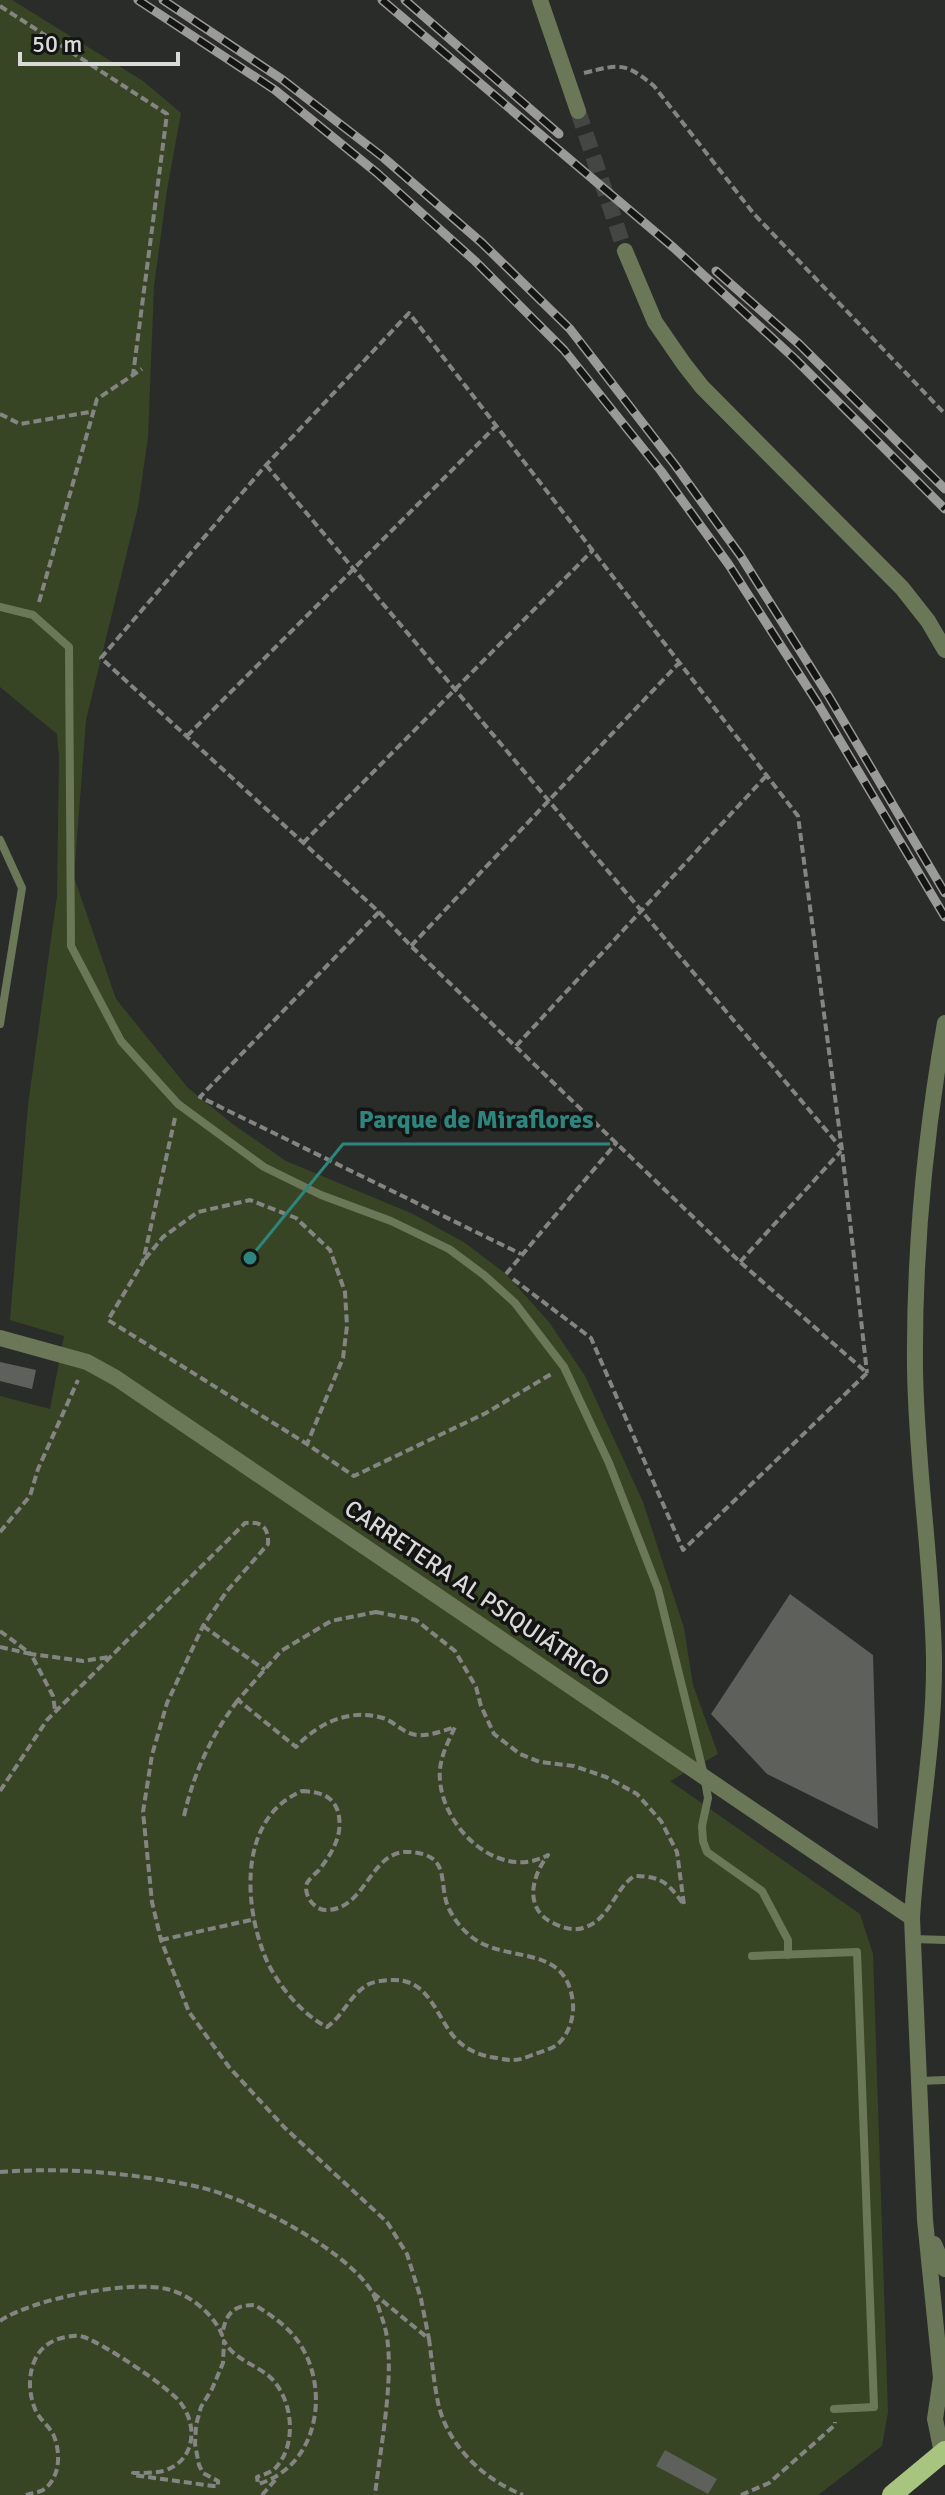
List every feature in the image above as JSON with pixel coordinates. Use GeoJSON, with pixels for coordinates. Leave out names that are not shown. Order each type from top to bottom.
{"type":"FeatureCollection","features":[{"type":"Feature","properties":{"kind":"main road"},"geometry":{"type":"LineString","coordinates":[[892,2495],[944,2454]]}},
{"type":"Feature","properties":{"kind":"street"},"geometry":{"type":"LineString","coordinates":[[540,0],[578,111]]}},
{"type":"Feature","properties":{"kind":"street"},"geometry":{"type":"LineString","coordinates":[[625,251],[655,322],[702,387],[902,588],[928,621],[945,650]]}},
{"type":"Feature","properties":{"kind":"street"},"geometry":{"type":"LineString","coordinates":[[944,2454],[935,2419],[943,2375],[925,2220],[912,1918],[931,1729],[934,1662],[932,1581],[916,1383],[917,1261],[926,1160],[945,1023]]}},
{"type":"Feature","properties":{"kind":"street","name":"CARRETERA AL PSIQUIÁTRICO"},"geometry":{"type":"LineString","coordinates":[[0,1338],[87,1362],[116,1378],[912,1918]]}},
{"type":"Feature","properties":{"kind":"street"},"geometry":{"type":"LineString","coordinates":[[925,2220],[945,2269]]}},
{"type":"Feature","properties":{"kind":"lane"},"geometry":{"type":"LineString","coordinates":[[0,607],[33,615],[69,647],[71,946],[121,1041],[178,1104],[264,1167],[321,1195],[391,1221],[449,1249],[515,1303],[564,1367],[609,1463],[658,1589],[704,1775],[708,1798],[702,1826],[707,1852],[762,1891],[788,1940],[788,1955]]}},
{"type":"Feature","properties":{"kind":"lane"},"geometry":{"type":"LineString","coordinates":[[0,840],[22,888],[0,1024]]}},
{"type":"Feature","properties":{"kind":"lane"},"geometry":{"type":"LineString","coordinates":[[914,1939],[945,1940]]}},
{"type":"Feature","properties":{"kind":"lane"},"geometry":{"type":"LineString","coordinates":[[752,1956],[857,1952],[874,2407],[834,2409]]}},
{"type":"Feature","properties":{"kind":"lane"},"geometry":{"type":"LineString","coordinates":[[920,2081],[945,2080]]}},
{"type":"Feature","properties":{"kind":"path"},"geometry":{"type":"LineString","coordinates":[[0,6],[167,114],[133,375]]}},
{"type":"Feature","properties":{"kind":"path"},"geometry":{"type":"LineString","coordinates":[[566,77],[617,65],[636,70],[654,86],[754,214],[945,414]]}},
{"type":"Feature","properties":{"kind":"path"},"geometry":{"type":"LineString","coordinates":[[409,313],[798,816],[842,1150],[867,1373],[740,1262],[379,912],[101,658],[266,465],[409,313]]}},
{"type":"Feature","properties":{"kind":"path"},"geometry":{"type":"LineString","coordinates":[[39,604],[97,399],[142,369]]}},
{"type":"Feature","properties":{"kind":"path"},"geometry":{"type":"LineString","coordinates":[[0,414],[20,424],[90,412]]}},
{"type":"Feature","properties":{"kind":"path"},"geometry":{"type":"LineString","coordinates":[[187,736],[496,425]]}},
{"type":"Feature","properties":{"kind":"path"},"geometry":{"type":"LineString","coordinates":[[266,465],[842,1150]]}},
{"type":"Feature","properties":{"kind":"path"},"geometry":{"type":"LineString","coordinates":[[303,843],[593,550]]}},
{"type":"Feature","properties":{"kind":"path"},"geometry":{"type":"LineString","coordinates":[[411,946],[680,663]]}},
{"type":"Feature","properties":{"kind":"path"},"geometry":{"type":"LineString","coordinates":[[516,1046],[767,775]]}},
{"type":"Feature","properties":{"kind":"path"},"geometry":{"type":"LineString","coordinates":[[379,912],[200,1097],[521,1254]]}},
{"type":"Feature","properties":{"kind":"path"},"geometry":{"type":"LineString","coordinates":[[143,1262],[178,1104]]}},
{"type":"Feature","properties":{"kind":"path"},"geometry":{"type":"LineString","coordinates":[[617,1142],[506,1274],[591,1338],[683,1550],[867,1373]]}},
{"type":"Feature","properties":{"kind":"path"},"geometry":{"type":"LineString","coordinates":[[740,1262],[842,1150]]}},
{"type":"Feature","properties":{"kind":"path"},"geometry":{"type":"LineString","coordinates":[[307,1444],[343,1358],[346,1336],[345,1292],[330,1250],[296,1218],[250,1200],[198,1212],[163,1237],[143,1262],[108,1320],[354,1476],[486,1413],[564,1367]]}},
{"type":"Feature","properties":{"kind":"path"},"geometry":{"type":"LineString","coordinates":[[0,1532],[30,1496],[38,1469],[78,1380]]}},
{"type":"Feature","properties":{"kind":"path"},"geometry":{"type":"LineString","coordinates":[[0,1791],[47,1720],[109,1657],[245,1523],[258,1522],[263,1525],[269,1534],[268,1544],[227,1591],[203,1626],[167,1703],[152,1755],[143,1812],[152,1902],[161,1940],[189,2012],[229,2067],[285,2128],[387,2222],[407,2254],[421,2299],[440,2409],[458,2448],[502,2486],[523,2495]]}},
{"type":"Feature","properties":{"kind":"path"},"geometry":{"type":"LineString","coordinates":[[184,1816],[194,1780],[211,1739],[238,1700],[281,1651],[331,1621],[376,1612],[416,1620],[455,1651],[476,1687],[494,1734],[520,1754],[540,1762],[574,1766],[606,1777],[637,1794],[661,1821],[677,1852],[684,1905],[664,1881],[656,1877],[634,1876],[620,1888],[607,1912],[595,1922],[583,1928],[560,1926],[543,1917],[532,1897],[536,1874],[548,1855],[531,1862],[499,1858],[475,1845],[450,1816],[440,1783],[440,1768],[455,1727],[437,1733],[410,1734],[384,1719],[356,1715],[325,1724],[309,1733],[296,1747],[238,1700]]}},
{"type":"Feature","properties":{"kind":"path"},"geometry":{"type":"LineString","coordinates":[[203,1626],[265,1670]]}},
{"type":"Feature","properties":{"kind":"path"},"geometry":{"type":"LineString","coordinates":[[0,1631],[31,1654],[53,1696],[55,1712]]}},
{"type":"Feature","properties":{"kind":"path"},"geometry":{"type":"LineString","coordinates":[[0,1647],[83,1661],[109,1657]]}},
{"type":"Feature","properties":{"kind":"path"},"geometry":{"type":"LineString","coordinates":[[302,1791],[327,1796],[335,1804],[341,1828],[329,1855],[308,1881],[306,1891],[317,1908],[326,1910],[340,1906],[359,1895],[383,1860],[394,1852],[422,1854],[433,1859],[441,1868],[448,1908],[467,1934],[491,1948],[543,1959],[567,1979],[574,2011],[568,2030],[558,2044],[519,2061],[483,2056],[466,2047],[452,2034],[428,1995],[416,1985],[401,1980],[369,1984],[351,1997],[342,2015],[327,2027],[299,2004],[276,1978],[263,1953],[255,1919],[251,1857],[258,1833],[290,1796],[302,1791]]}},
{"type":"Feature","properties":{"kind":"path"},"geometry":{"type":"LineString","coordinates":[[161,1940],[255,1919]]}},
{"type":"Feature","properties":{"kind":"path"},"geometry":{"type":"LineString","coordinates":[[0,2172],[40,2169],[118,2174],[202,2188],[268,2214],[323,2244],[371,2291],[429,2339]]}},
{"type":"Feature","properties":{"kind":"path"},"geometry":{"type":"LineString","coordinates":[[0,2321],[24,2309],[81,2294],[148,2287],[169,2289],[186,2297],[208,2314],[222,2335],[227,2315],[233,2309],[255,2305],[278,2320],[295,2337],[314,2375],[318,2406],[312,2430],[301,2452],[262,2495]]}},
{"type":"Feature","properties":{"kind":"path"},"geometry":{"type":"LineString","coordinates":[[371,2291],[384,2323],[390,2361],[375,2495]]}},
{"type":"Feature","properties":{"kind":"path"},"geometry":{"type":"LineString","coordinates":[[26,2495],[42,2491],[51,2481],[56,2473],[58,2457],[52,2432],[40,2418],[32,2400],[29,2379],[32,2367],[42,2348],[51,2341],[75,2335],[108,2349],[156,2381],[171,2392],[188,2414],[192,2437],[183,2460],[162,2471],[133,2475],[218,2486],[218,2481],[203,2473],[199,2465],[195,2434],[201,2407],[223,2363],[224,2341],[236,2356],[263,2371],[272,2380],[286,2403],[288,2446],[278,2466],[270,2473],[257,2477],[258,2484],[277,2477]]}},
{"type":"Feature","properties":{"kind":"path"},"geometry":{"type":"LineString","coordinates":[[741,2495],[769,2483],[835,2425],[834,2409]]}},
{"type":"Feature","properties":{"kind":"green space"},"geometry":{"type":"Polygon","coordinates":[[[0,0],[12,0],[143,81],[181,113],[154,286],[148,437],[138,507],[86,720],[74,877],[116,999],[188,1088],[234,1125],[286,1161],[413,1214],[465,1243],[506,1274],[549,1322],[585,1376],[643,1502],[684,1628],[693,1685],[718,1754],[670,1781],[860,1914],[873,1954],[888,2412],[882,2446],[818,2495],[0,2495],[0,1396],[50,1409],[64,1336],[10,1320],[28,1105],[57,896],[59,757],[57,734],[0,687],[0,0]]]}},
{"type":"Feature","properties":{"kind":"building"},"geometry":{"type":"Polygon","coordinates":[[[0,1362],[36,1370],[32,1389],[0,1381],[0,1362]]]}},
{"type":"Feature","properties":{"kind":"building"},"geometry":{"type":"Polygon","coordinates":[[[790,1594],[873,1655],[878,1829],[767,1774],[711,1714],[790,1594]]]}},
{"type":"Feature","properties":{"kind":"building"},"geometry":{"type":"Polygon","coordinates":[[[665,2450],[717,2479],[708,2494],[656,2466],[665,2450]]]}},
{"type":"Feature","properties":{"kind":"tunnel"},"geometry":{"type":"LineString","coordinates":[[578,111],[625,251]]}},
{"type":"Feature","properties":{"kind":"railway"},"geometry":{"type":"LineString","coordinates":[[138,0],[275,90],[377,173],[475,261],[564,350],[661,471],[729,565],[817,702],[945,917]]}},
{"type":"Feature","properties":{"kind":"railway"},"geometry":{"type":"LineString","coordinates":[[163,0],[283,80],[384,158],[482,243],[570,329],[740,555],[828,695],[945,893]]}},
{"type":"Feature","properties":{"kind":"railway"},"geometry":{"type":"LineString","coordinates":[[382,0],[674,248],[795,359],[945,509]]}},
{"type":"Feature","properties":{"kind":"railway"},"geometry":{"type":"LineString","coordinates":[[405,0],[559,134]]}},
{"type":"Feature","properties":{"kind":"railway"},"geometry":{"type":"LineString","coordinates":[[716,271],[799,344],[945,489]]}},
{"type":"Feature","properties":{"kind":"place","name":"Parque de Miraflores"},"geometry":{"type":"Point","coordinates":[250,1258]}}]}
